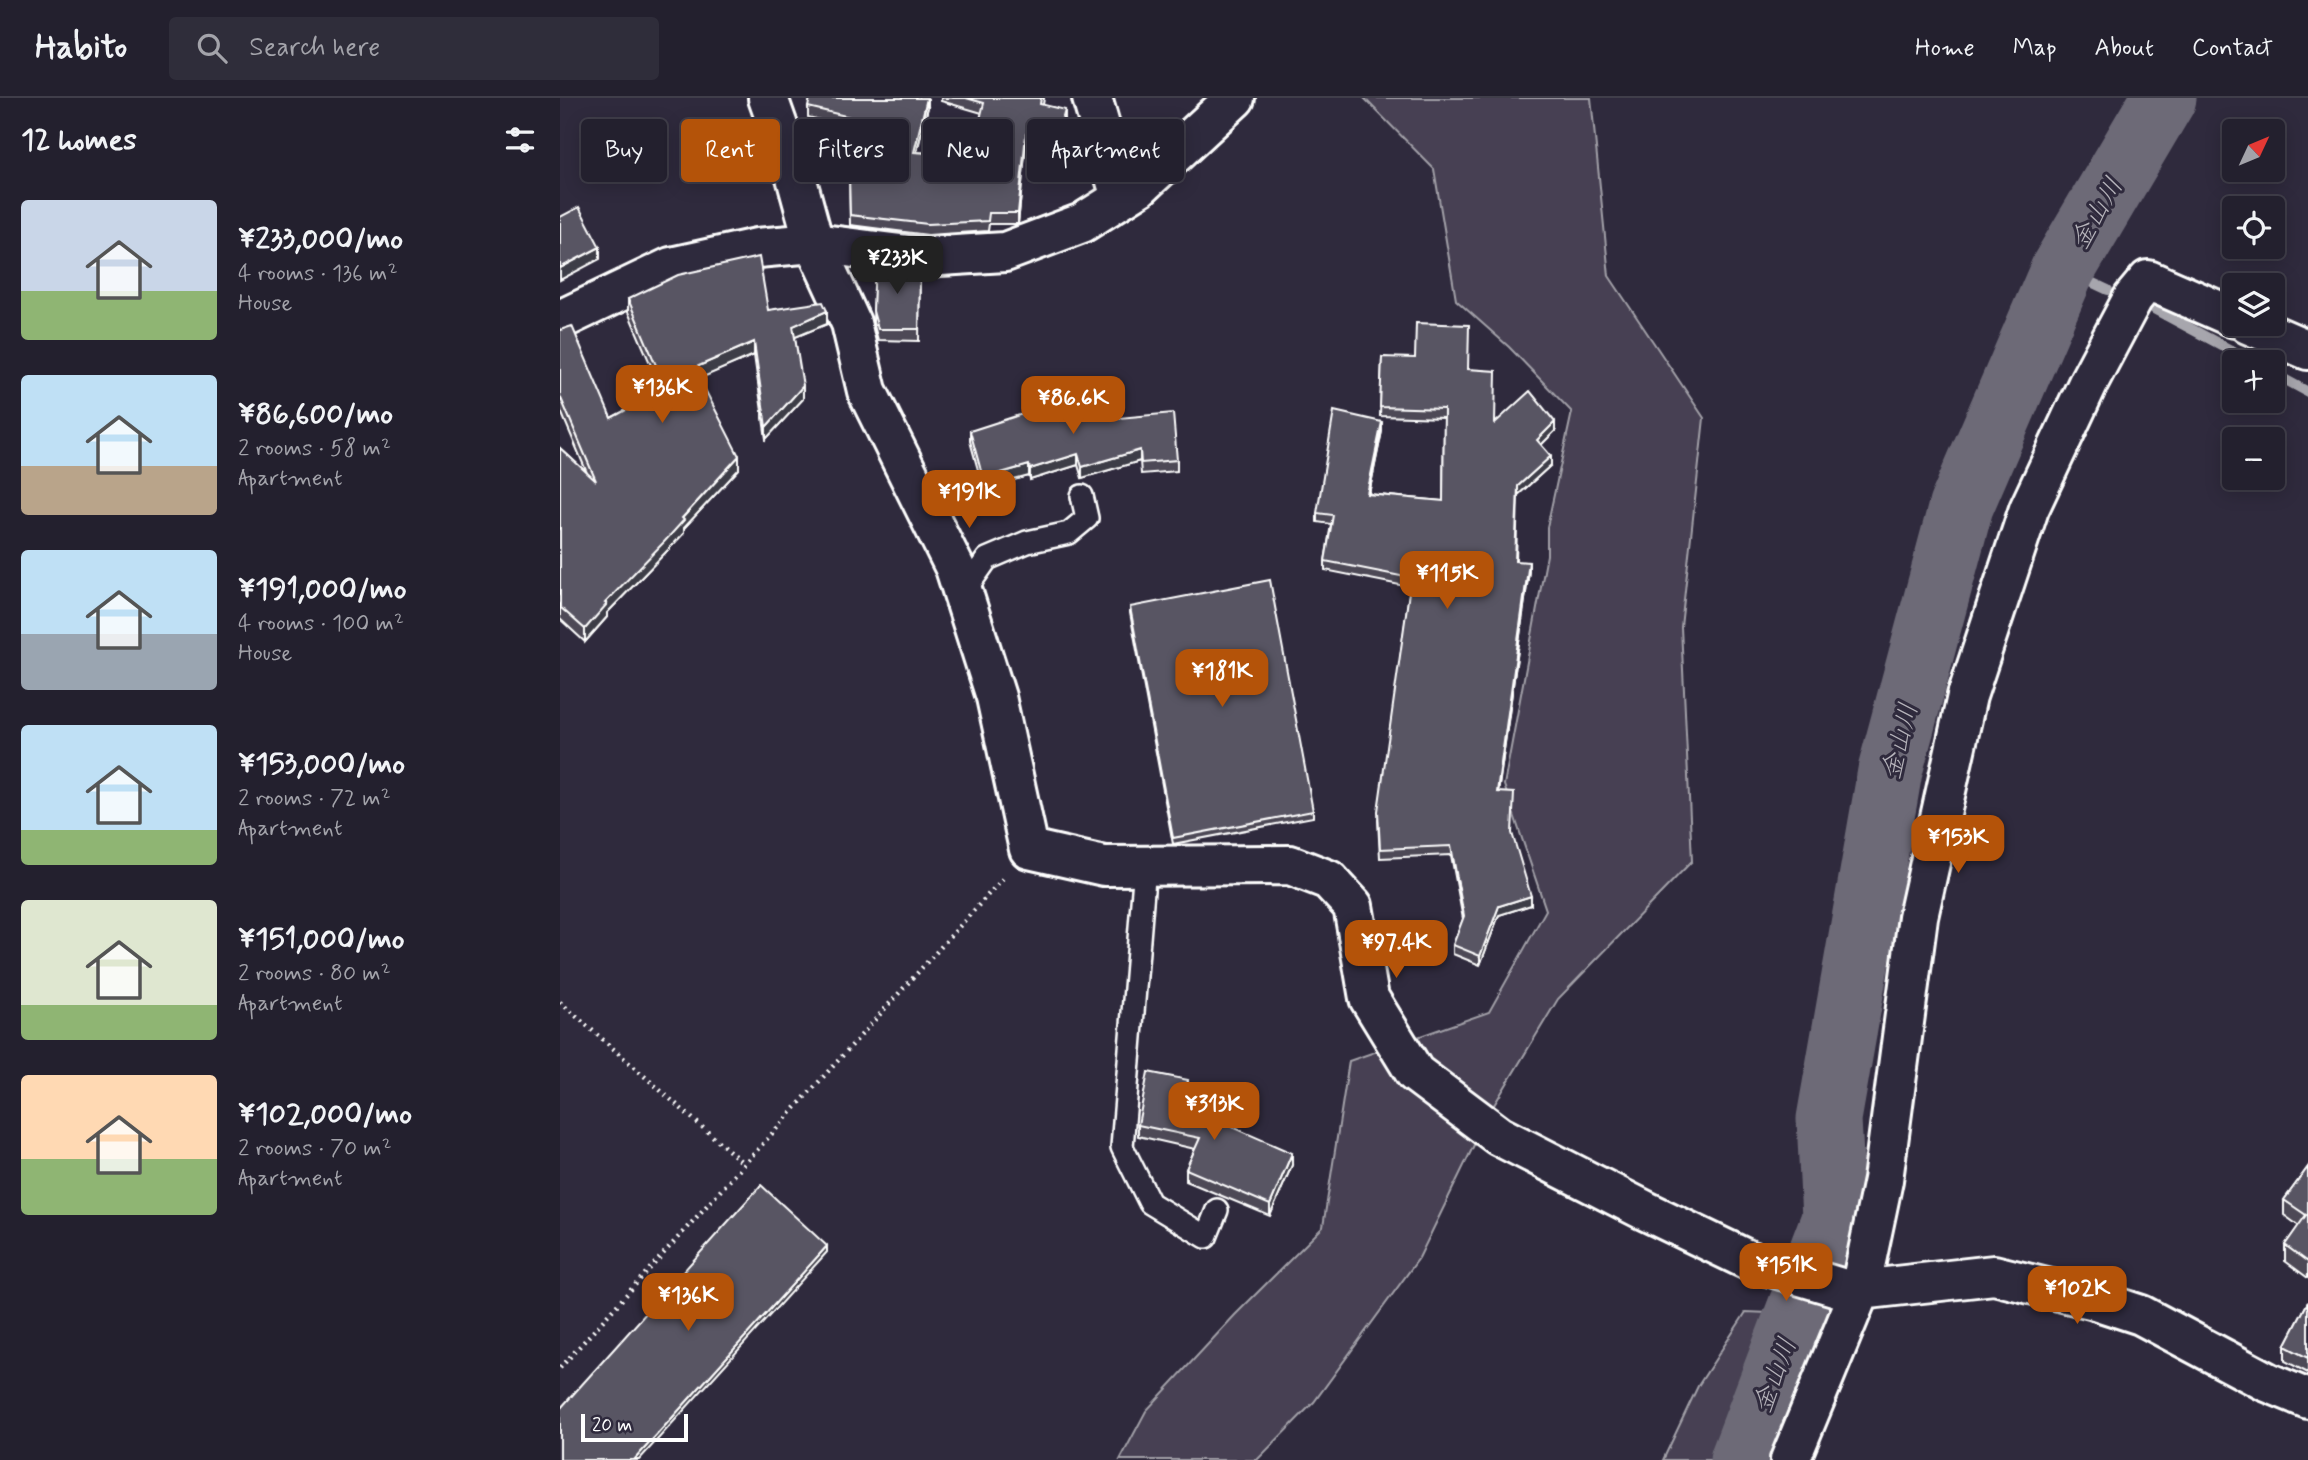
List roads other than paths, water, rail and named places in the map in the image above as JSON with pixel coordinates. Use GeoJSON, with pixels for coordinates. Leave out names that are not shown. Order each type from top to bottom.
{"type":"FeatureCollection","features":[{"type":"Feature","properties":{"kind":"street"},"geometry":{"type":"LineString","coordinates":[[768,98],[796,177],[814,243],[851,323],[867,391],[955,568],[996,697],[1029,849],[1104,866],[1290,865],[1329,880],[1353,906],[1369,999],[1415,1073],[1499,1136],[1748,1260],[1851,1289],[1994,1275],[2095,1300],[2141,1315],[2256,1376],[2308,1399]]}},
{"type":"Feature","properties":{"kind":"street"},"geometry":{"type":"LineString","coordinates":[[1092,98],[1121,198]]}},
{"type":"Feature","properties":{"kind":"street"},"geometry":{"type":"LineString","coordinates":[[560,320],[671,267],[757,248],[814,243],[924,257],[1005,252],[1082,223],[1139,187],[1235,98]]}},
{"type":"Feature","properties":{"kind":"street"},"geometry":{"type":"LineString","coordinates":[[1790,1460],[1851,1289],[1883,1180],[1921,904],[1967,696],[2029,509],[2089,381],[2133,298],[2148,280],[2222,312]]}},
{"type":"Feature","properties":{"kind":"street"},"geometry":{"type":"LineString","coordinates":[[2275,336],[2308,351]]}},
{"type":"Feature","properties":{"kind":"lane"},"geometry":{"type":"LineString","coordinates":[[962,593],[987,559],[1027,542],[1069,533],[1087,518],[1082,496]]}},
{"type":"Feature","properties":{"kind":"lane"},"geometry":{"type":"LineString","coordinates":[[1145,866],[1122,1147],[1150,1203],[1206,1237],[1217,1210]]}},
{"type":"Feature","properties":{"kind":"waterway","name":"金山川"},"geometry":{"type":"LineString","coordinates":[[1742,1460],[1834,1218],[1829,1119],[1890,771],[1961,506],[2063,269],[2164,98]]}},
{"type":"Feature","properties":{"kind":"waterway"},"geometry":{"type":"LineString","coordinates":[[2063,269],[2108,290]]}},
{"type":"Feature","properties":{"kind":"waterway"},"geometry":{"type":"LineString","coordinates":[[2154,309],[2231,350]]}},
{"type":"Feature","properties":{"kind":"waterway"},"geometry":{"type":"LineString","coordinates":[[2285,380],[2308,392]]}}]}
